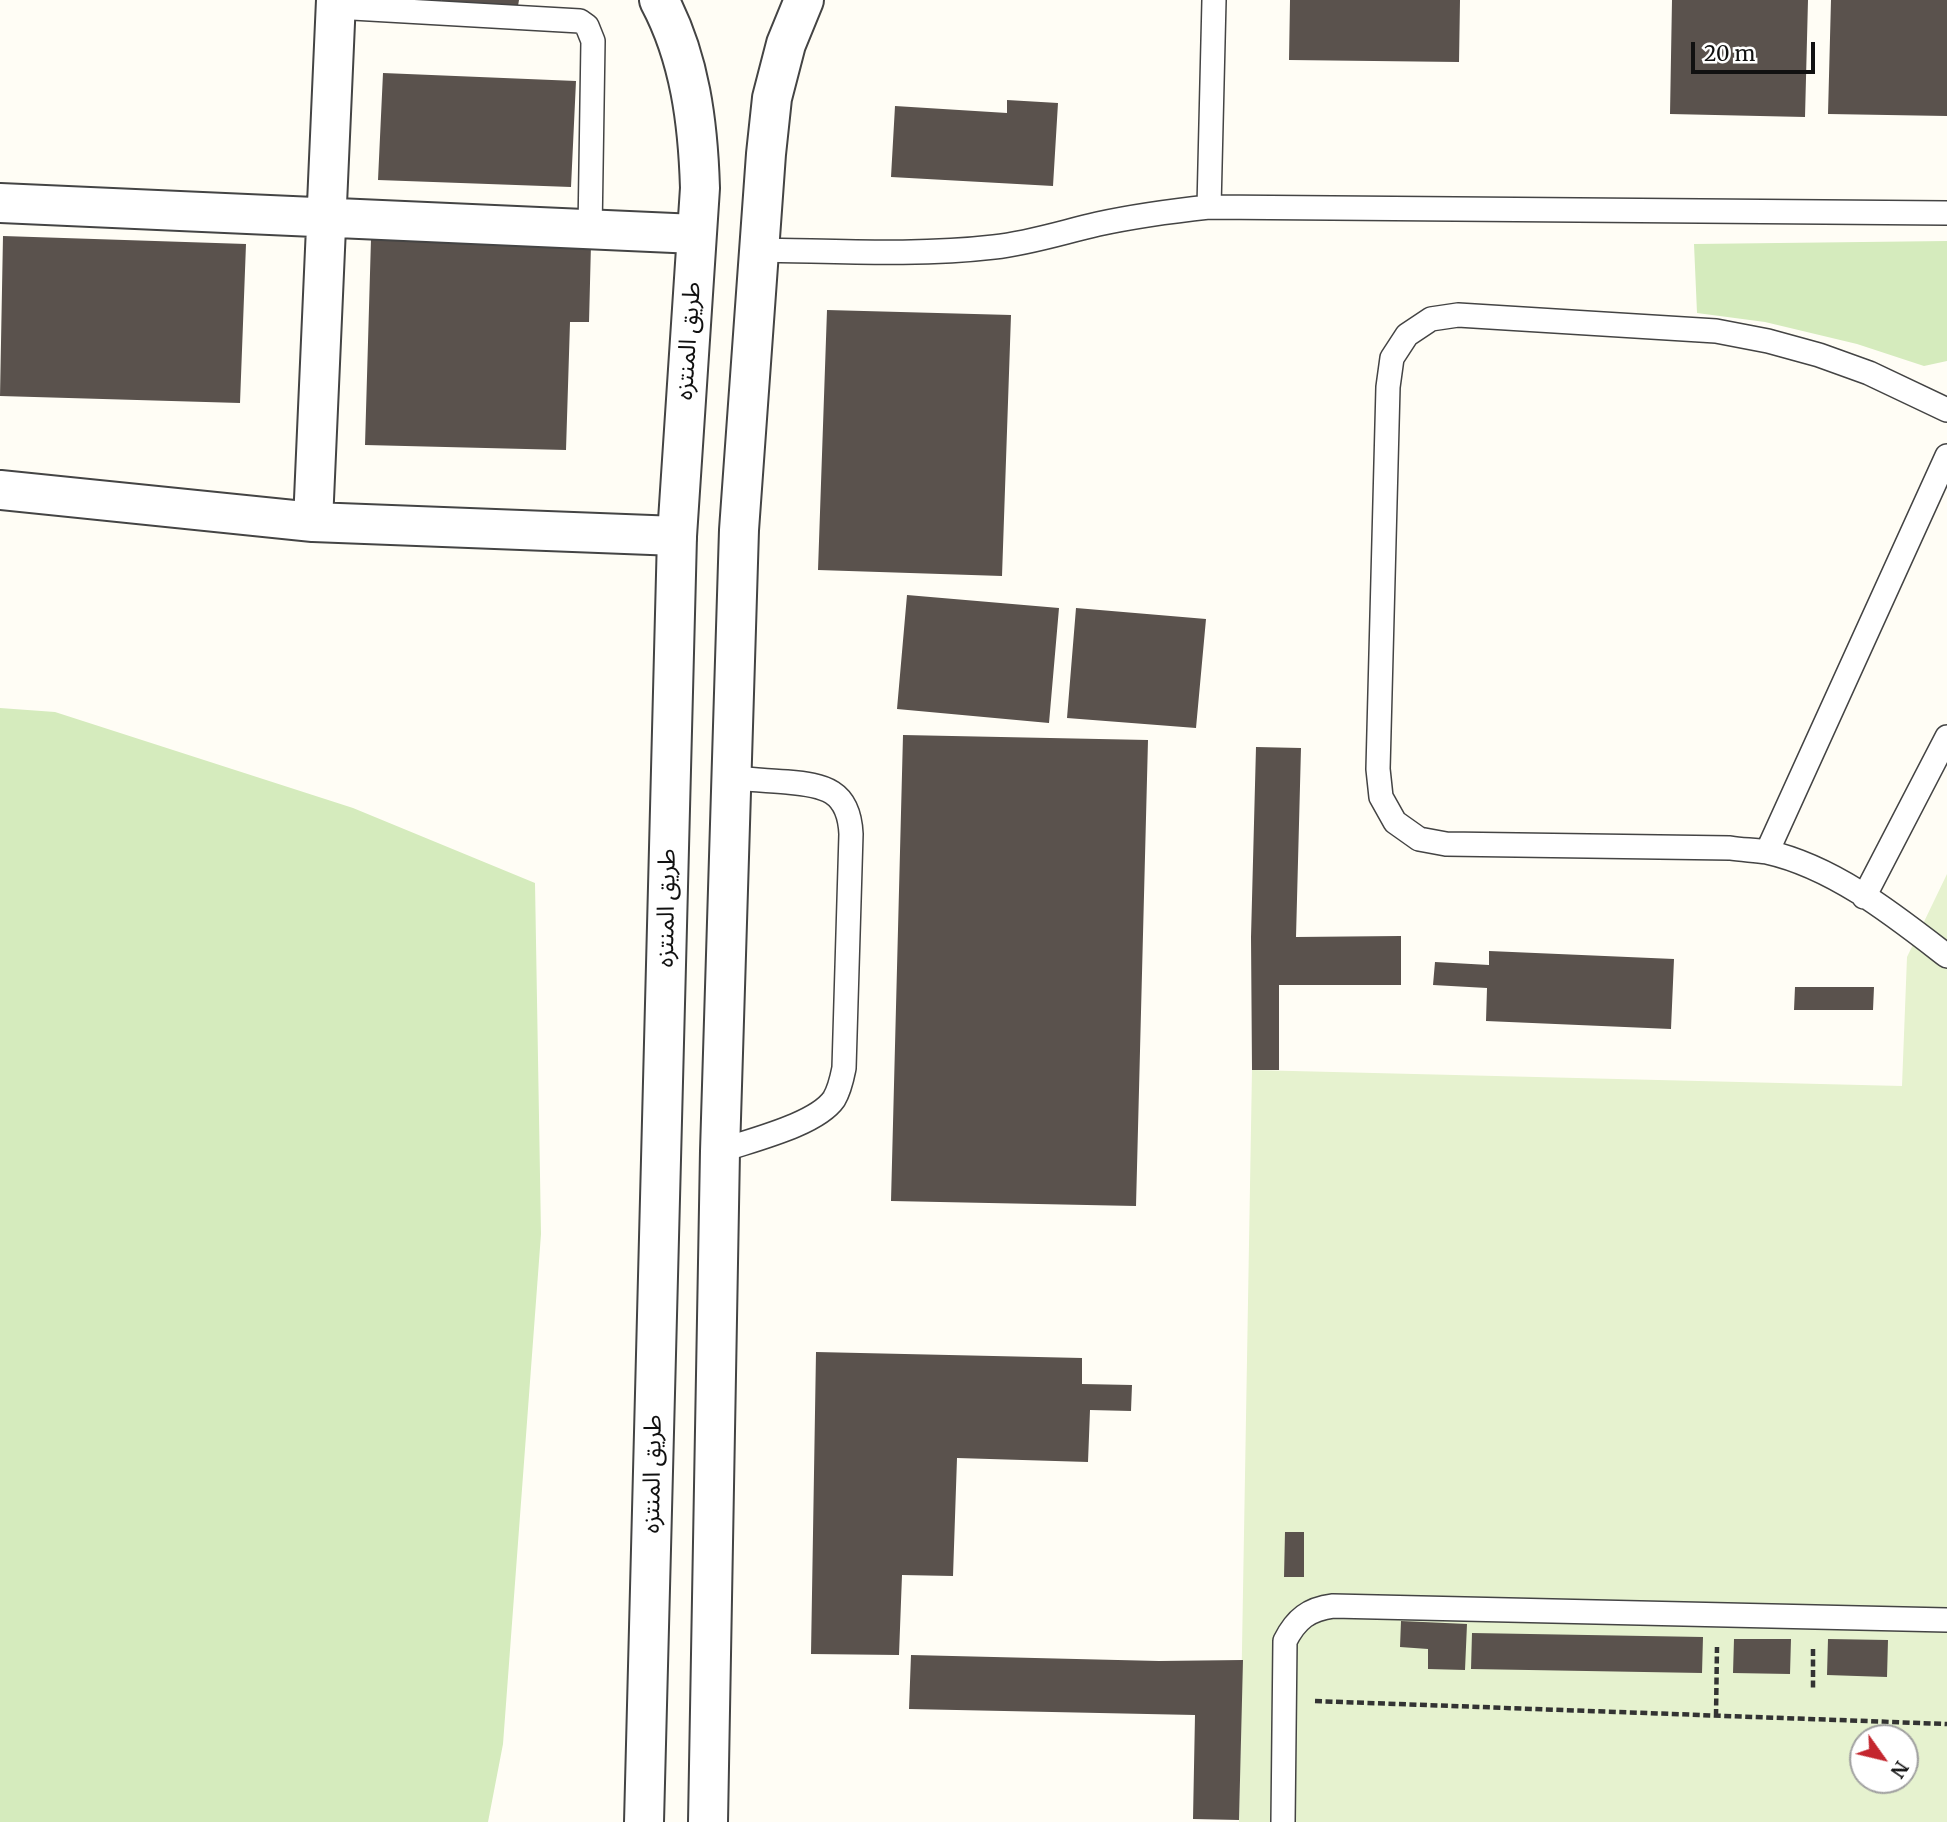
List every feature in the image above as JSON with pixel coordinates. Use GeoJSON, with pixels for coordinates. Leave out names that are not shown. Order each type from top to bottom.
{"type":"FeatureCollection","features":[{"type":"Feature","properties":{"kind":"street","name":"طريق المنتزه"},"geometry":{"type":"LineString","coordinates":[[644,1822],[677,536],[700,188],[699,141],[692,95],[680,50],[659,0]]}},
{"type":"Feature","properties":{"kind":"street"},"geometry":{"type":"LineString","coordinates":[[708,1822],[720,1151],[739,530],[772,98],[786,44],[804,0]]}},
{"type":"Feature","properties":{"kind":"street"},"geometry":{"type":"LineString","coordinates":[[313,522],[336,3]]}},
{"type":"Feature","properties":{"kind":"street"},"geometry":{"type":"LineString","coordinates":[[0,203],[696,234]]}},
{"type":"Feature","properties":{"kind":"street"},"geometry":{"type":"LineString","coordinates":[[0,490],[313,522],[677,536]]}},
{"type":"Feature","properties":{"kind":"lane"},"geometry":{"type":"LineString","coordinates":[[1209,207],[1214,0]]}},
{"type":"Feature","properties":{"kind":"lane"},"geometry":{"type":"LineString","coordinates":[[336,3],[580,20],[587,26],[593,41],[590,231]]}},
{"type":"Feature","properties":{"kind":"lane"},"geometry":{"type":"LineString","coordinates":[[759,250],[951,251],[996,247],[1144,215],[1209,207],[1947,212]]}},
{"type":"Feature","properties":{"kind":"lane"},"geometry":{"type":"LineString","coordinates":[[1947,410],[1869,373],[1819,355],[1716,331],[1458,315],[1431,319],[1415,329],[1407,335],[1392,358],[1388,387],[1378,769],[1381,797],[1395,822],[1419,839],[1446,844],[1730,848],[1767,852],[1838,880],[1947,956]]}},
{"type":"Feature","properties":{"kind":"lane"},"geometry":{"type":"LineString","coordinates":[[1767,852],[1947,456]]}},
{"type":"Feature","properties":{"kind":"lane"},"geometry":{"type":"LineString","coordinates":[[1864,897],[1947,737]]}},
{"type":"Feature","properties":{"kind":"lane"},"geometry":{"type":"LineString","coordinates":[[720,1151],[810,1120],[824,1111],[835,1098],[844,1068],[850,817],[843,803],[832,792],[816,785],[731,778]]}},
{"type":"Feature","properties":{"kind":"lane"},"geometry":{"type":"LineString","coordinates":[[1283,1822],[1285,1641],[1298,1621],[1318,1608],[1347,1606],[1947,1620]]}},
{"type":"Feature","properties":{"kind":"path"},"geometry":{"type":"LineString","coordinates":[[1716,1716],[1717,1615]]}},
{"type":"Feature","properties":{"kind":"path"},"geometry":{"type":"LineString","coordinates":[[1285,1700],[1947,1724]]}},
{"type":"Feature","properties":{"kind":"green space"},"geometry":{"type":"Polygon","coordinates":[[[1947,241],[1947,361],[1924,366],[1857,344],[1765,322],[1697,313],[1694,244],[1947,241]]]}},
{"type":"Feature","properties":{"kind":"green space"},"geometry":{"type":"Polygon","coordinates":[[[0,708],[55,712],[353,808],[535,883],[541,1234],[503,1744],[488,1822],[0,1822],[0,708]]]}},
{"type":"Feature","properties":{"kind":"green space"},"geometry":{"type":"Polygon","coordinates":[[[1947,874],[1947,1822],[1239,1822],[1252,1070],[1902,1086],[1907,957],[1947,874]]]}},
{"type":"Feature","properties":{"kind":"building"},"geometry":{"type":"Polygon","coordinates":[[[442,0],[519,0],[518,6],[442,0]]]}},
{"type":"Feature","properties":{"kind":"building"},"geometry":{"type":"Polygon","coordinates":[[[1290,0],[1460,0],[1459,62],[1289,60],[1290,0]]]}},
{"type":"Feature","properties":{"kind":"building"},"geometry":{"type":"Polygon","coordinates":[[[1672,0],[1808,0],[1805,117],[1670,114],[1672,0]]]}},
{"type":"Feature","properties":{"kind":"building"},"geometry":{"type":"Polygon","coordinates":[[[1831,0],[1947,0],[1947,116],[1828,114],[1831,0]]]}},
{"type":"Feature","properties":{"kind":"building"},"geometry":{"type":"Polygon","coordinates":[[[383,73],[576,81],[571,187],[378,180],[383,73]]]}},
{"type":"Feature","properties":{"kind":"building"},"geometry":{"type":"Polygon","coordinates":[[[1007,100],[1058,103],[1053,186],[891,177],[895,106],[1007,113],[1007,100]]]}},
{"type":"Feature","properties":{"kind":"building"},"geometry":{"type":"Polygon","coordinates":[[[3,236],[246,244],[240,403],[0,396],[3,236]]]}},
{"type":"Feature","properties":{"kind":"building"},"geometry":{"type":"Polygon","coordinates":[[[371,239],[591,244],[589,322],[570,322],[566,450],[365,445],[371,239]]]}},
{"type":"Feature","properties":{"kind":"building"},"geometry":{"type":"Polygon","coordinates":[[[827,310],[1011,315],[1002,576],[818,570],[827,310]]]}},
{"type":"Feature","properties":{"kind":"building"},"geometry":{"type":"Polygon","coordinates":[[[907,595],[1059,608],[1049,723],[897,709],[907,595]]]}},
{"type":"Feature","properties":{"kind":"building"},"geometry":{"type":"Polygon","coordinates":[[[1076,608],[1206,619],[1196,728],[1067,718],[1076,608]]]}},
{"type":"Feature","properties":{"kind":"building"},"geometry":{"type":"Polygon","coordinates":[[[903,735],[1148,740],[1136,1206],[891,1201],[903,735]]]}},
{"type":"Feature","properties":{"kind":"building"},"geometry":{"type":"Polygon","coordinates":[[[1256,747],[1301,748],[1296,937],[1401,936],[1401,985],[1279,985],[1279,1070],[1252,1070],[1251,937],[1256,747]]]}},
{"type":"Feature","properties":{"kind":"building"},"geometry":{"type":"Polygon","coordinates":[[[1489,951],[1674,959],[1671,1029],[1486,1021],[1487,988],[1433,985],[1435,962],[1489,965],[1489,951]]]}},
{"type":"Feature","properties":{"kind":"building"},"geometry":{"type":"Polygon","coordinates":[[[1795,987],[1874,987],[1873,1010],[1794,1010],[1795,987]]]}},
{"type":"Feature","properties":{"kind":"building"},"geometry":{"type":"Polygon","coordinates":[[[816,1352],[1082,1358],[1082,1384],[1132,1385],[1131,1411],[1090,1410],[1088,1462],[957,1458],[953,1576],[902,1575],[899,1655],[811,1654],[816,1352]]]}},
{"type":"Feature","properties":{"kind":"building"},"geometry":{"type":"Polygon","coordinates":[[[1285,1532],[1304,1532],[1304,1577],[1284,1577],[1285,1532]]]}},
{"type":"Feature","properties":{"kind":"building"},"geometry":{"type":"Polygon","coordinates":[[[1401,1621],[1467,1624],[1465,1670],[1428,1669],[1428,1649],[1400,1647],[1401,1621]]]}},
{"type":"Feature","properties":{"kind":"building"},"geometry":{"type":"Polygon","coordinates":[[[1472,1633],[1703,1637],[1702,1673],[1471,1669],[1472,1633]]]}},
{"type":"Feature","properties":{"kind":"building"},"geometry":{"type":"Polygon","coordinates":[[[1734,1639],[1791,1639],[1790,1674],[1733,1673],[1734,1639]]]}},
{"type":"Feature","properties":{"kind":"building"},"geometry":{"type":"Polygon","coordinates":[[[1828,1639],[1888,1640],[1887,1677],[1827,1675],[1828,1639]]]}},
{"type":"Feature","properties":{"kind":"building"},"geometry":{"type":"Polygon","coordinates":[[[911,1655],[1159,1661],[1243,1660],[1239,1820],[1193,1819],[1195,1715],[909,1709],[911,1655]]]}}]}
